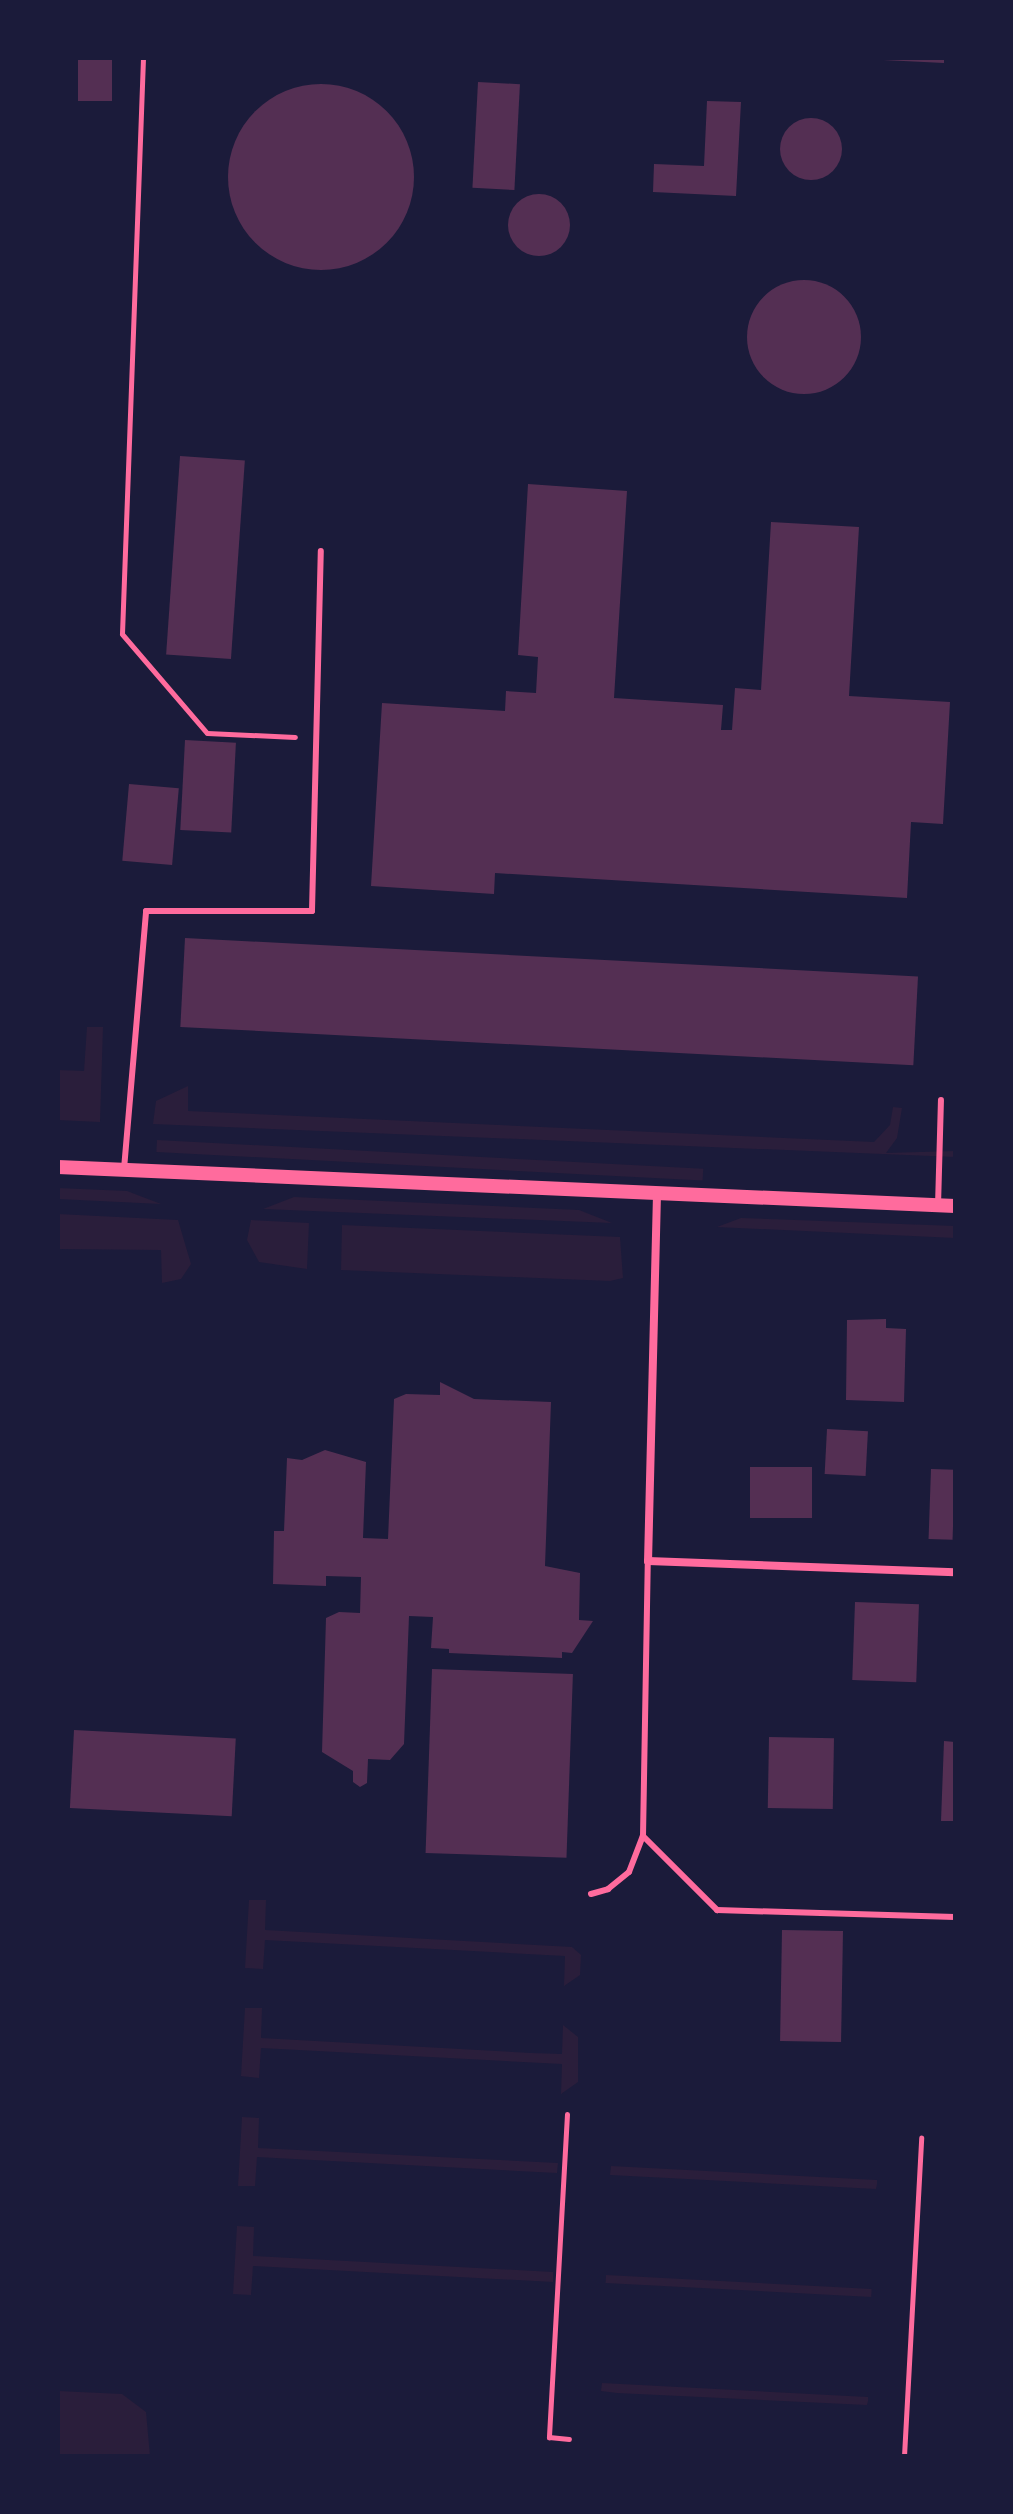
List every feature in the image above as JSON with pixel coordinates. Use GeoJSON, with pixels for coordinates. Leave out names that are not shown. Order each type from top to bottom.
{"type":"FeatureCollection","features":[{"type":"Feature","properties":{"kind":"street"},"geometry":{"type":"LineString","coordinates":[[58,1167],[955,1206]]}},
{"type":"Feature","properties":{"kind":"street"},"geometry":{"type":"LineString","coordinates":[[657,1194],[648,1561],[955,1572]]}},
{"type":"Feature","properties":{"kind":"lane"},"geometry":{"type":"LineString","coordinates":[[124,1169],[146,911],[312,911],[321,551]]}},
{"type":"Feature","properties":{"kind":"lane"},"geometry":{"type":"LineString","coordinates":[[938,1206],[941,1100]]}},
{"type":"Feature","properties":{"kind":"lane"},"geometry":{"type":"LineString","coordinates":[[591,1894],[629,1872],[643,1836],[648,1561]]}},
{"type":"Feature","properties":{"kind":"lane"},"geometry":{"type":"LineString","coordinates":[[643,1836],[717,1910],[955,1917]]}},
{"type":"Feature","properties":{"kind":"path"},"geometry":{"type":"LineString","coordinates":[[143,58],[122,634],[207,733],[317,738]]}},
{"type":"Feature","properties":{"kind":"path"},"geometry":{"type":"LineString","coordinates":[[567,2114],[549,2437],[569,2439]]}},
{"type":"Feature","properties":{"kind":"path"},"geometry":{"type":"LineString","coordinates":[[904,2456],[921,2137]]}},
{"type":"Feature","properties":{"kind":"shaded area"},"geometry":{"type":"Polygon","coordinates":[[[87,1027],[103,1027],[100,1122],[58,1120],[58,1070],[84,1071],[87,1027]]]}},
{"type":"Feature","properties":{"kind":"shaded area"},"geometry":{"type":"Polygon","coordinates":[[[188,1086],[188,1111],[874,1142],[890,1125],[893,1107],[902,1108],[897,1138],[886,1153],[955,1151],[955,1157],[153,1124],[156,1101],[188,1086]]]}},
{"type":"Feature","properties":{"kind":"shaded area"},"geometry":{"type":"Polygon","coordinates":[[[157,1140],[703,1169],[703,1181],[156,1152],[157,1140]]]}},
{"type":"Feature","properties":{"kind":"shaded area"},"geometry":{"type":"Polygon","coordinates":[[[58,1188],[127,1191],[161,1204],[58,1199],[58,1188]]]}},
{"type":"Feature","properties":{"kind":"shaded area"},"geometry":{"type":"Polygon","coordinates":[[[294,1197],[579,1210],[612,1223],[263,1209],[294,1197]]]}},
{"type":"Feature","properties":{"kind":"shaded area"},"geometry":{"type":"Polygon","coordinates":[[[58,1214],[178,1220],[191,1264],[181,1279],[162,1283],[161,1250],[58,1249],[58,1214]]]}},
{"type":"Feature","properties":{"kind":"shaded area"},"geometry":{"type":"Polygon","coordinates":[[[741,1218],[955,1226],[955,1238],[717,1227],[741,1218]]]}},
{"type":"Feature","properties":{"kind":"shaded area"},"geometry":{"type":"Polygon","coordinates":[[[251,1220],[309,1223],[307,1269],[259,1262],[247,1240],[251,1220]]]}},
{"type":"Feature","properties":{"kind":"shaded area"},"geometry":{"type":"Polygon","coordinates":[[[342,1225],[620,1237],[623,1278],[610,1281],[341,1270],[342,1225]]]}},
{"type":"Feature","properties":{"kind":"shaded area"},"geometry":{"type":"Polygon","coordinates":[[[249,1900],[266,1900],[265,1930],[572,1947],[581,1955],[580,1975],[564,1986],[565,1956],[265,1940],[263,1969],[245,1968],[249,1900]]]}},
{"type":"Feature","properties":{"kind":"shaded area"},"geometry":{"type":"Polygon","coordinates":[[[245,2008],[262,2008],[261,2038],[531,2053],[562,2054],[563,2025],[578,2037],[578,2082],[561,2094],[562,2064],[261,2048],[259,2078],[241,2076],[245,2008]]]}},
{"type":"Feature","properties":{"kind":"shaded area"},"geometry":{"type":"Polygon","coordinates":[[[242,2117],[259,2118],[258,2148],[558,2163],[557,2173],[257,2157],[255,2186],[238,2186],[242,2117]]]}},
{"type":"Feature","properties":{"kind":"shaded area"},"geometry":{"type":"Polygon","coordinates":[[[611,2166],[877,2180],[877,2184],[876,2189],[610,2175],[611,2166]]]}},
{"type":"Feature","properties":{"kind":"shaded area"},"geometry":{"type":"Polygon","coordinates":[[[237,2226],[254,2227],[253,2256],[553,2272],[553,2282],[253,2266],[251,2295],[233,2294],[237,2226]]]}},
{"type":"Feature","properties":{"kind":"shaded area"},"geometry":{"type":"Polygon","coordinates":[[[606,2275],[872,2289],[871,2297],[606,2283],[606,2275]]]}},
{"type":"Feature","properties":{"kind":"shaded area"},"geometry":{"type":"Polygon","coordinates":[[[602,2383],[868,2397],[868,2401],[867,2405],[617,2393],[601,2391],[602,2383]]]}},
{"type":"Feature","properties":{"kind":"shaded area"},"geometry":{"type":"Polygon","coordinates":[[[58,2391],[122,2394],[146,2412],[150,2456],[58,2456],[58,2391]]]}},
{"type":"Feature","properties":{"kind":"building"},"geometry":{"type":"Polygon","coordinates":[[[78,58],[112,58],[112,101],[78,101],[78,58]]]}},
{"type":"Feature","properties":{"kind":"building"},"geometry":{"type":"Polygon","coordinates":[[[944,58],[944,63],[883,60],[944,58]]]}},
{"type":"Feature","properties":{"kind":"building"},"geometry":{"type":"Polygon","coordinates":[[[478,82],[520,84],[514,190],[472,188],[478,82]]]}},
{"type":"Feature","properties":{"kind":"building"},"geometry":{"type":"Polygon","coordinates":[[[321,84],[339,85],[357,91],[387,111],[407,141],[413,159],[413,195],[407,213],[387,243],[357,263],[339,269],[321,270],[303,269],[285,263],[255,243],[235,213],[229,195],[228,177],[229,159],[235,141],[255,111],[285,91],[303,85],[321,84]]]}},
{"type":"Feature","properties":{"kind":"building"},"geometry":{"type":"Polygon","coordinates":[[[707,101],[741,102],[736,196],[653,192],[654,164],[704,166],[707,101]]]}},
{"type":"Feature","properties":{"kind":"building"},"geometry":{"type":"Polygon","coordinates":[[[811,118],[833,127],[842,149],[833,171],[811,180],[789,171],[780,149],[789,127],[811,118]]]}},
{"type":"Feature","properties":{"kind":"building"},"geometry":{"type":"Polygon","coordinates":[[[539,194],[561,203],[570,225],[561,247],[539,256],[517,247],[508,225],[517,203],[539,194]]]}},
{"type":"Feature","properties":{"kind":"building"},"geometry":{"type":"Polygon","coordinates":[[[804,280],[826,284],[845,296],[857,315],[861,337],[857,359],[845,378],[826,390],[804,394],[782,390],[763,378],[751,359],[747,337],[751,315],[763,296],[782,284],[804,280]]]}},
{"type":"Feature","properties":{"kind":"building"},"geometry":{"type":"Polygon","coordinates":[[[180,456],[245,461],[231,659],[166,655],[180,456]]]}},
{"type":"Feature","properties":{"kind":"building"},"geometry":{"type":"Polygon","coordinates":[[[528,484],[627,491],[614,698],[723,705],[721,730],[732,730],[735,688],[761,690],[771,522],[859,527],[849,696],[950,702],[943,824],[911,822],[907,898],[495,873],[494,894],[371,886],[382,703],[505,711],[506,691],[536,693],[538,657],[518,655],[528,484]]]}},
{"type":"Feature","properties":{"kind":"building"},"geometry":{"type":"Polygon","coordinates":[[[185,740],[236,743],[231,833],[180,830],[185,740]]]}},
{"type":"Feature","properties":{"kind":"building"},"geometry":{"type":"Polygon","coordinates":[[[129,784],[179,788],[172,865],[122,861],[129,784]]]}},
{"type":"Feature","properties":{"kind":"building"},"geometry":{"type":"Polygon","coordinates":[[[185,938],[918,976],[913,1065],[180,1027],[185,938]]]}},
{"type":"Feature","properties":{"kind":"building"},"geometry":{"type":"Polygon","coordinates":[[[886,1319],[886,1328],[906,1329],[904,1402],[846,1400],[847,1320],[886,1319]]]}},
{"type":"Feature","properties":{"kind":"building"},"geometry":{"type":"Polygon","coordinates":[[[440,1382],[474,1399],[551,1402],[545,1566],[580,1573],[579,1620],[593,1621],[572,1653],[562,1652],[562,1658],[449,1653],[449,1649],[431,1648],[433,1617],[409,1616],[404,1744],[390,1760],[368,1759],[367,1783],[360,1787],[353,1782],[353,1771],[322,1752],[326,1618],[339,1612],[360,1613],[361,1577],[326,1576],[326,1586],[273,1584],[274,1531],[284,1531],[287,1458],[302,1460],[325,1450],[366,1462],[363,1538],[388,1539],[394,1399],[406,1394],[440,1395],[440,1382]]]}},
{"type":"Feature","properties":{"kind":"building"},"geometry":{"type":"Polygon","coordinates":[[[827,1429],[868,1431],[866,1476],[825,1474],[827,1429]]]}},
{"type":"Feature","properties":{"kind":"building"},"geometry":{"type":"Polygon","coordinates":[[[750,1467],[812,1467],[812,1518],[750,1518],[750,1467]]]}},
{"type":"Feature","properties":{"kind":"building"},"geometry":{"type":"Polygon","coordinates":[[[931,1469],[955,1470],[953,1540],[929,1539],[931,1469]]]}},
{"type":"Feature","properties":{"kind":"building"},"geometry":{"type":"Polygon","coordinates":[[[855,1602],[919,1604],[916,1682],[852,1680],[855,1602]]]}},
{"type":"Feature","properties":{"kind":"building"},"geometry":{"type":"Polygon","coordinates":[[[432,1669],[573,1674],[566,1858],[426,1853],[432,1669]]]}},
{"type":"Feature","properties":{"kind":"building"},"geometry":{"type":"Polygon","coordinates":[[[74,1730],[236,1738],[232,1816],[70,1808],[74,1730]]]}},
{"type":"Feature","properties":{"kind":"building"},"geometry":{"type":"Polygon","coordinates":[[[769,1737],[834,1738],[833,1809],[768,1808],[769,1737]]]}},
{"type":"Feature","properties":{"kind":"building"},"geometry":{"type":"Polygon","coordinates":[[[944,1741],[955,1742],[955,1821],[941,1821],[944,1741]]]}},
{"type":"Feature","properties":{"kind":"building"},"geometry":{"type":"Polygon","coordinates":[[[782,1930],[843,1931],[841,2042],[780,2041],[782,1930]]]}}]}
